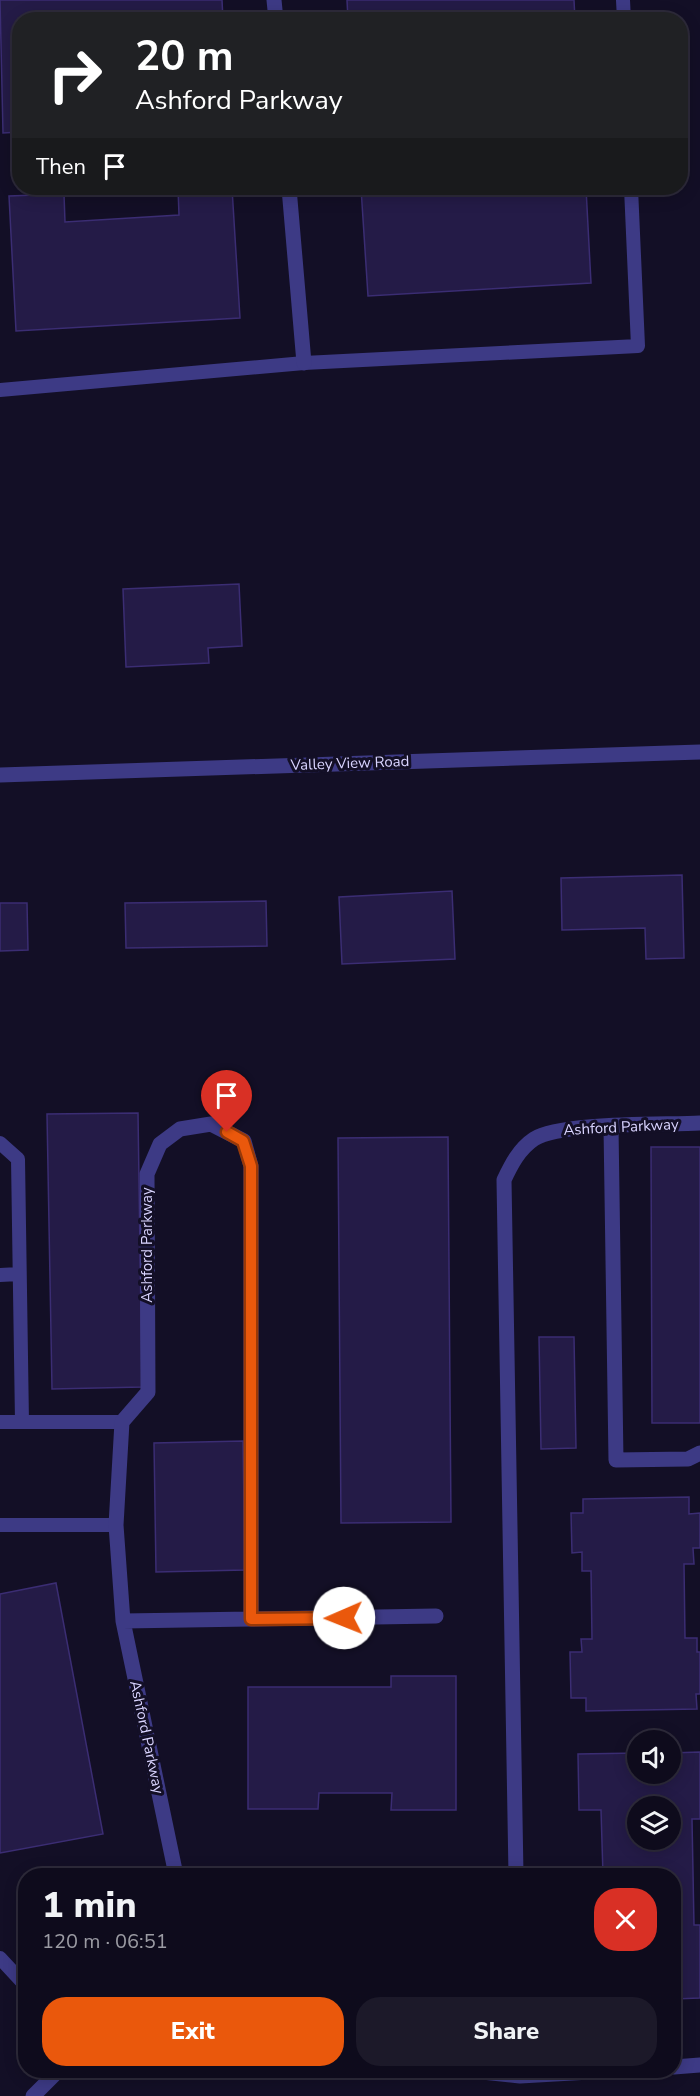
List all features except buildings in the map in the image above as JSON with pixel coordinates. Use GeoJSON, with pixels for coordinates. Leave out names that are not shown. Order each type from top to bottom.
{"type":"FeatureCollection","features":[{"type":"Feature","properties":{"kind":"street"},"geometry":{"type":"LineString","coordinates":[[290,195],[304,363]]}},
{"type":"Feature","properties":{"kind":"street","name":"Valley View Road"},"geometry":{"type":"LineString","coordinates":[[0,775],[700,752]]}},
{"type":"Feature","properties":{"kind":"street","name":"Ashford Parkway"},"geometry":{"type":"LineString","coordinates":[[516,1868],[504,1180],[513,1159],[534,1139],[562,1129],[700,1123]]}},
{"type":"Feature","properties":{"kind":"street","name":"Ashford Parkway"},"geometry":{"type":"LineString","coordinates":[[175,1868],[123,1621],[116,1525],[122,1422],[148,1392],[147,1174],[160,1144],[180,1129],[211,1124],[243,1141],[251,1166],[251,1619]]}},
{"type":"Feature","properties":{"kind":"street"},"geometry":{"type":"LineString","coordinates":[[611,1127],[616,1460],[688,1459],[700,1453]]}},
{"type":"Feature","properties":{"kind":"street"},"geometry":{"type":"LineString","coordinates":[[123,1621],[436,1617]]}},
{"type":"Feature","properties":{"kind":"street"},"geometry":{"type":"LineString","coordinates":[[681,2066],[700,2065]]}},
{"type":"Feature","properties":{"kind":"street"},"geometry":{"type":"LineString","coordinates":[[33,2096],[51,2078]]}},
{"type":"Feature","properties":{"kind":"lane"},"geometry":{"type":"LineString","coordinates":[[0,390],[304,363],[638,346],[631,195]]}},
{"type":"Feature","properties":{"kind":"lane"},"geometry":{"type":"LineString","coordinates":[[0,1143],[18,1159],[22,1422]]}},
{"type":"Feature","properties":{"kind":"lane"},"geometry":{"type":"LineString","coordinates":[[0,1275],[19,1274]]}},
{"type":"Feature","properties":{"kind":"lane"},"geometry":{"type":"LineString","coordinates":[[0,1422],[122,1422]]}},
{"type":"Feature","properties":{"kind":"lane"},"geometry":{"type":"LineString","coordinates":[[0,1525],[116,1525]]}},
{"type":"Feature","properties":{"kind":"lane"},"geometry":{"type":"LineString","coordinates":[[0,1958],[18,1977]]}},
{"type":"Feature","properties":{"kind":"route"},"geometry":{"type":"LineString","coordinates":[[227,1132],[243,1141],[251,1166],[251,1619],[344,1618]]}}]}
